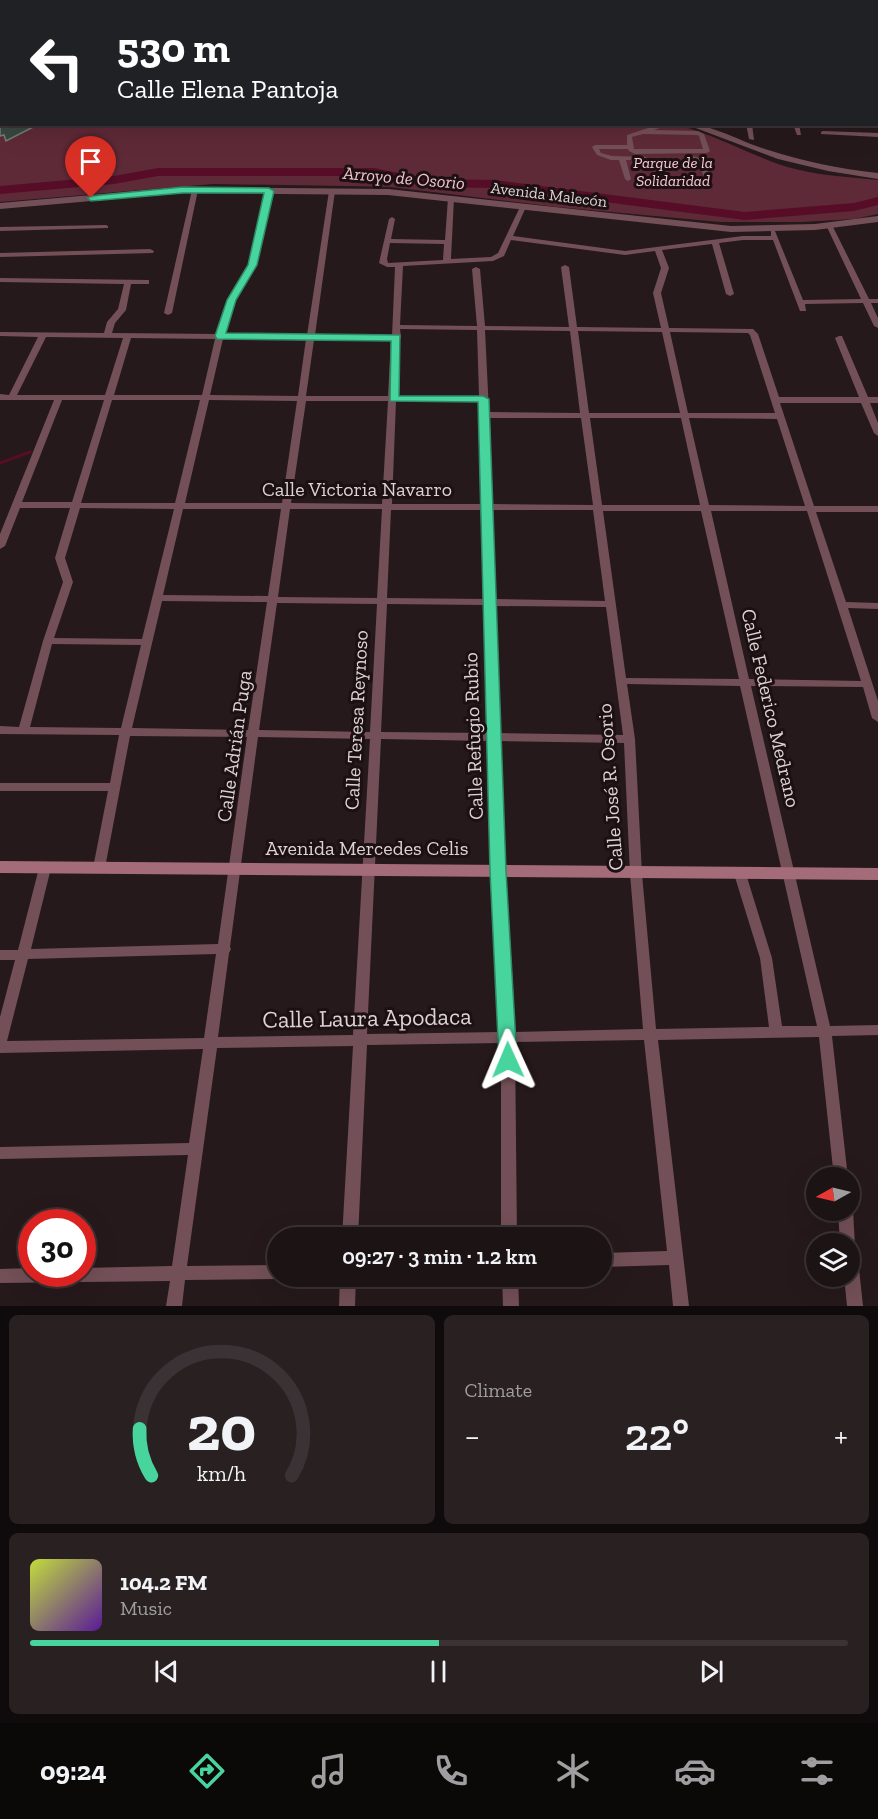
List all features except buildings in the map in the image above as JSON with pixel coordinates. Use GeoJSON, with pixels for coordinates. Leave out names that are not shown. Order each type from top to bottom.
{"type":"FeatureCollection","features":[{"type":"Feature","properties":{"kind":"main road","name":"Avenida Mercedes Celis"},"geometry":{"type":"LineString","coordinates":[[0,867],[636,874],[878,874]]}},
{"type":"Feature","properties":{"kind":"street"},"geometry":{"type":"LineString","coordinates":[[749,126],[752,139]]}},
{"type":"Feature","properties":{"kind":"street"},"geometry":{"type":"LineString","coordinates":[[797,126],[799,134]]}},
{"type":"Feature","properties":{"kind":"street"},"geometry":{"type":"LineString","coordinates":[[688,129],[702,135],[707,151],[635,152],[631,147],[629,136],[665,129],[688,129],[801,165],[832,172],[878,176]]}},
{"type":"Feature","properties":{"kind":"street"},"geometry":{"type":"LineString","coordinates":[[665,129],[673,152]]}},
{"type":"Feature","properties":{"kind":"street"},"geometry":{"type":"LineString","coordinates":[[688,129],[692,152]]}},
{"type":"Feature","properties":{"kind":"street"},"geometry":{"type":"LineString","coordinates":[[646,133],[652,152]]}},
{"type":"Feature","properties":{"kind":"street"},"geometry":{"type":"LineString","coordinates":[[823,133],[878,135]]}},
{"type":"Feature","properties":{"kind":"street"},"geometry":{"type":"LineString","coordinates":[[631,147],[595,147],[597,152],[603,156],[622,158],[696,157],[701,160],[707,177]]}},
{"type":"Feature","properties":{"kind":"street"},"geometry":{"type":"LineString","coordinates":[[622,158],[628,179]]}},
{"type":"Feature","properties":{"kind":"street"},"geometry":{"type":"LineString","coordinates":[[168,313],[195,190]]}},
{"type":"Feature","properties":{"kind":"street","name":"Avenida Malecón"},"geometry":{"type":"LineString","coordinates":[[1,208],[195,190],[332,191],[388,192],[451,198],[709,227],[771,228],[829,225],[878,219]]}},
{"type":"Feature","properties":{"kind":"street"},"geometry":{"type":"LineString","coordinates":[[99,868],[124,733],[220,336],[231,300],[252,265],[269,191]]}},
{"type":"Feature","properties":{"kind":"street","name":"Calle Adrián Puga"},"geometry":{"type":"LineString","coordinates":[[174,1306],[253,735],[332,191]]}},
{"type":"Feature","properties":{"kind":"street"},"geometry":{"type":"LineString","coordinates":[[447,261],[451,198]]}},
{"type":"Feature","properties":{"kind":"street"},"geometry":{"type":"LineString","coordinates":[[392,219],[389,241],[382,257],[383,263],[399,266],[499,257],[523,207]]}},
{"type":"Feature","properties":{"kind":"street"},"geometry":{"type":"LineString","coordinates":[[829,225],[878,327]]}},
{"type":"Feature","properties":{"kind":"street"},"geometry":{"type":"LineString","coordinates":[[0,229],[106,227]]}},
{"type":"Feature","properties":{"kind":"street"},"geometry":{"type":"LineString","coordinates":[[771,228],[801,305],[878,301]]}},
{"type":"Feature","properties":{"kind":"street"},"geometry":{"type":"LineString","coordinates":[[510,238],[625,253],[743,238],[776,238]]}},
{"type":"Feature","properties":{"kind":"street"},"geometry":{"type":"LineString","coordinates":[[389,241],[448,242]]}},
{"type":"Feature","properties":{"kind":"street"},"geometry":{"type":"LineString","coordinates":[[715,242],[730,294]]}},
{"type":"Feature","properties":{"kind":"street","name":"Calle Federico Medrano"},"geometry":{"type":"LineString","coordinates":[[658,250],[665,268],[657,292],[825,1031],[840,1167]]}},
{"type":"Feature","properties":{"kind":"street"},"geometry":{"type":"LineString","coordinates":[[0,255],[150,251]]}},
{"type":"Feature","properties":{"kind":"street","name":"Calle Teresa Reynoso"},"geometry":{"type":"LineString","coordinates":[[351,1227],[399,266]]}},
{"type":"Feature","properties":{"kind":"street","name":"Calle José R. Osorio"},"geometry":{"type":"LineString","coordinates":[[565,267],[629,739],[636,874],[650,1033],[681,1306]]}},
{"type":"Feature","properties":{"kind":"street","name":"Calle Refugio Rubio"},"geometry":{"type":"LineString","coordinates":[[476,269],[481,327],[488,507],[498,871],[508,1037],[509,1227]]}},
{"type":"Feature","properties":{"kind":"street"},"geometry":{"type":"LineString","coordinates":[[0,280],[146,282]]}},
{"type":"Feature","properties":{"kind":"street"},"geometry":{"type":"LineString","coordinates":[[107,336],[111,322],[122,310],[128,281]]}},
{"type":"Feature","properties":{"kind":"street"},"geometry":{"type":"LineString","coordinates":[[0,334],[311,337],[481,327],[750,331],[754,334],[878,718]]}},
{"type":"Feature","properties":{"kind":"street"},"geometry":{"type":"LineString","coordinates":[[12,397],[43,335]]}},
{"type":"Feature","properties":{"kind":"street"},"geometry":{"type":"LineString","coordinates":[[23,731],[48,641],[68,582],[60,558],[74,505],[127,336]]}},
{"type":"Feature","properties":{"kind":"street"},"geometry":{"type":"LineString","coordinates":[[839,338],[878,433]]}},
{"type":"Feature","properties":{"kind":"street"},"geometry":{"type":"LineString","coordinates":[[0,397],[483,399]]}},
{"type":"Feature","properties":{"kind":"street"},"geometry":{"type":"LineString","coordinates":[[0,546],[59,398]]}},
{"type":"Feature","properties":{"kind":"street"},"geometry":{"type":"LineString","coordinates":[[774,399],[878,400]]}},
{"type":"Feature","properties":{"kind":"street"},"geometry":{"type":"LineString","coordinates":[[484,415],[779,416]]}},
{"type":"Feature","properties":{"kind":"street","name":"Calle Victoria Navarro"},"geometry":{"type":"LineString","coordinates":[[16,505],[878,509]]}},
{"type":"Feature","properties":{"kind":"street"},"geometry":{"type":"LineString","coordinates":[[157,598],[610,604]]}},
{"type":"Feature","properties":{"kind":"street"},"geometry":{"type":"LineString","coordinates":[[841,605],[878,606]]}},
{"type":"Feature","properties":{"kind":"street"},"geometry":{"type":"LineString","coordinates":[[48,641],[146,642]]}},
{"type":"Feature","properties":{"kind":"street"},"geometry":{"type":"LineString","coordinates":[[621,681],[867,684]]}},
{"type":"Feature","properties":{"kind":"street"},"geometry":{"type":"LineString","coordinates":[[0,730],[629,739]]}},
{"type":"Feature","properties":{"kind":"street"},"geometry":{"type":"LineString","coordinates":[[0,787],[115,787]]}},
{"type":"Feature","properties":{"kind":"street"},"geometry":{"type":"LineString","coordinates":[[0,1045],[45,868]]}},
{"type":"Feature","properties":{"kind":"street"},"geometry":{"type":"LineString","coordinates":[[740,874],[766,958],[776,1031]]}},
{"type":"Feature","properties":{"kind":"street"},"geometry":{"type":"LineString","coordinates":[[0,955],[225,949]]}},
{"type":"Feature","properties":{"kind":"street","name":"Calle Laura Apodaca"},"geometry":{"type":"LineString","coordinates":[[0,1045],[212,1044],[878,1030]]}},
{"type":"Feature","properties":{"kind":"street"},"geometry":{"type":"LineString","coordinates":[[0,1153],[197,1149]]}},
{"type":"Feature","properties":{"kind":"street"},"geometry":{"type":"LineString","coordinates":[[612,1260],[675,1258]]}},
{"type":"Feature","properties":{"kind":"street"},"geometry":{"type":"LineString","coordinates":[[0,1276],[267,1272]]}},
{"type":"Feature","properties":{"kind":"street"},"geometry":{"type":"LineString","coordinates":[[347,1306],[348,1287]]}},
{"type":"Feature","properties":{"kind":"street"},"geometry":{"type":"LineString","coordinates":[[510,1287],[511,1306]]}},
{"type":"Feature","properties":{"kind":"street"},"geometry":{"type":"LineString","coordinates":[[853,1287],[855,1306]]}},
{"type":"Feature","properties":{"kind":"green space","name":"Parque de la Solidaridad"},"geometry":{"type":"Polygon","coordinates":[[[0,126],[681,126],[795,169],[826,175],[878,180],[878,214],[854,219],[802,222],[720,222],[557,207],[391,187],[213,184],[0,202],[0,126]]]}},
{"type":"Feature","properties":{"kind":"waterway","name":"Arroyo de Osorio"},"geometry":{"type":"LineString","coordinates":[[0,190],[114,180],[158,172],[374,172],[429,183],[495,184],[745,216],[854,207],[878,201]]}},
{"type":"Feature","properties":{"kind":"waterway"},"geometry":{"type":"LineString","coordinates":[[0,463],[30,452]]}},
{"type":"Feature","properties":{"kind":"route"},"geometry":{"type":"LineString","coordinates":[[91,198],[183,190],[269,191],[252,265],[231,300],[220,336],[397,338],[393,399],[483,399],[498,871],[508,1060]]}}]}
